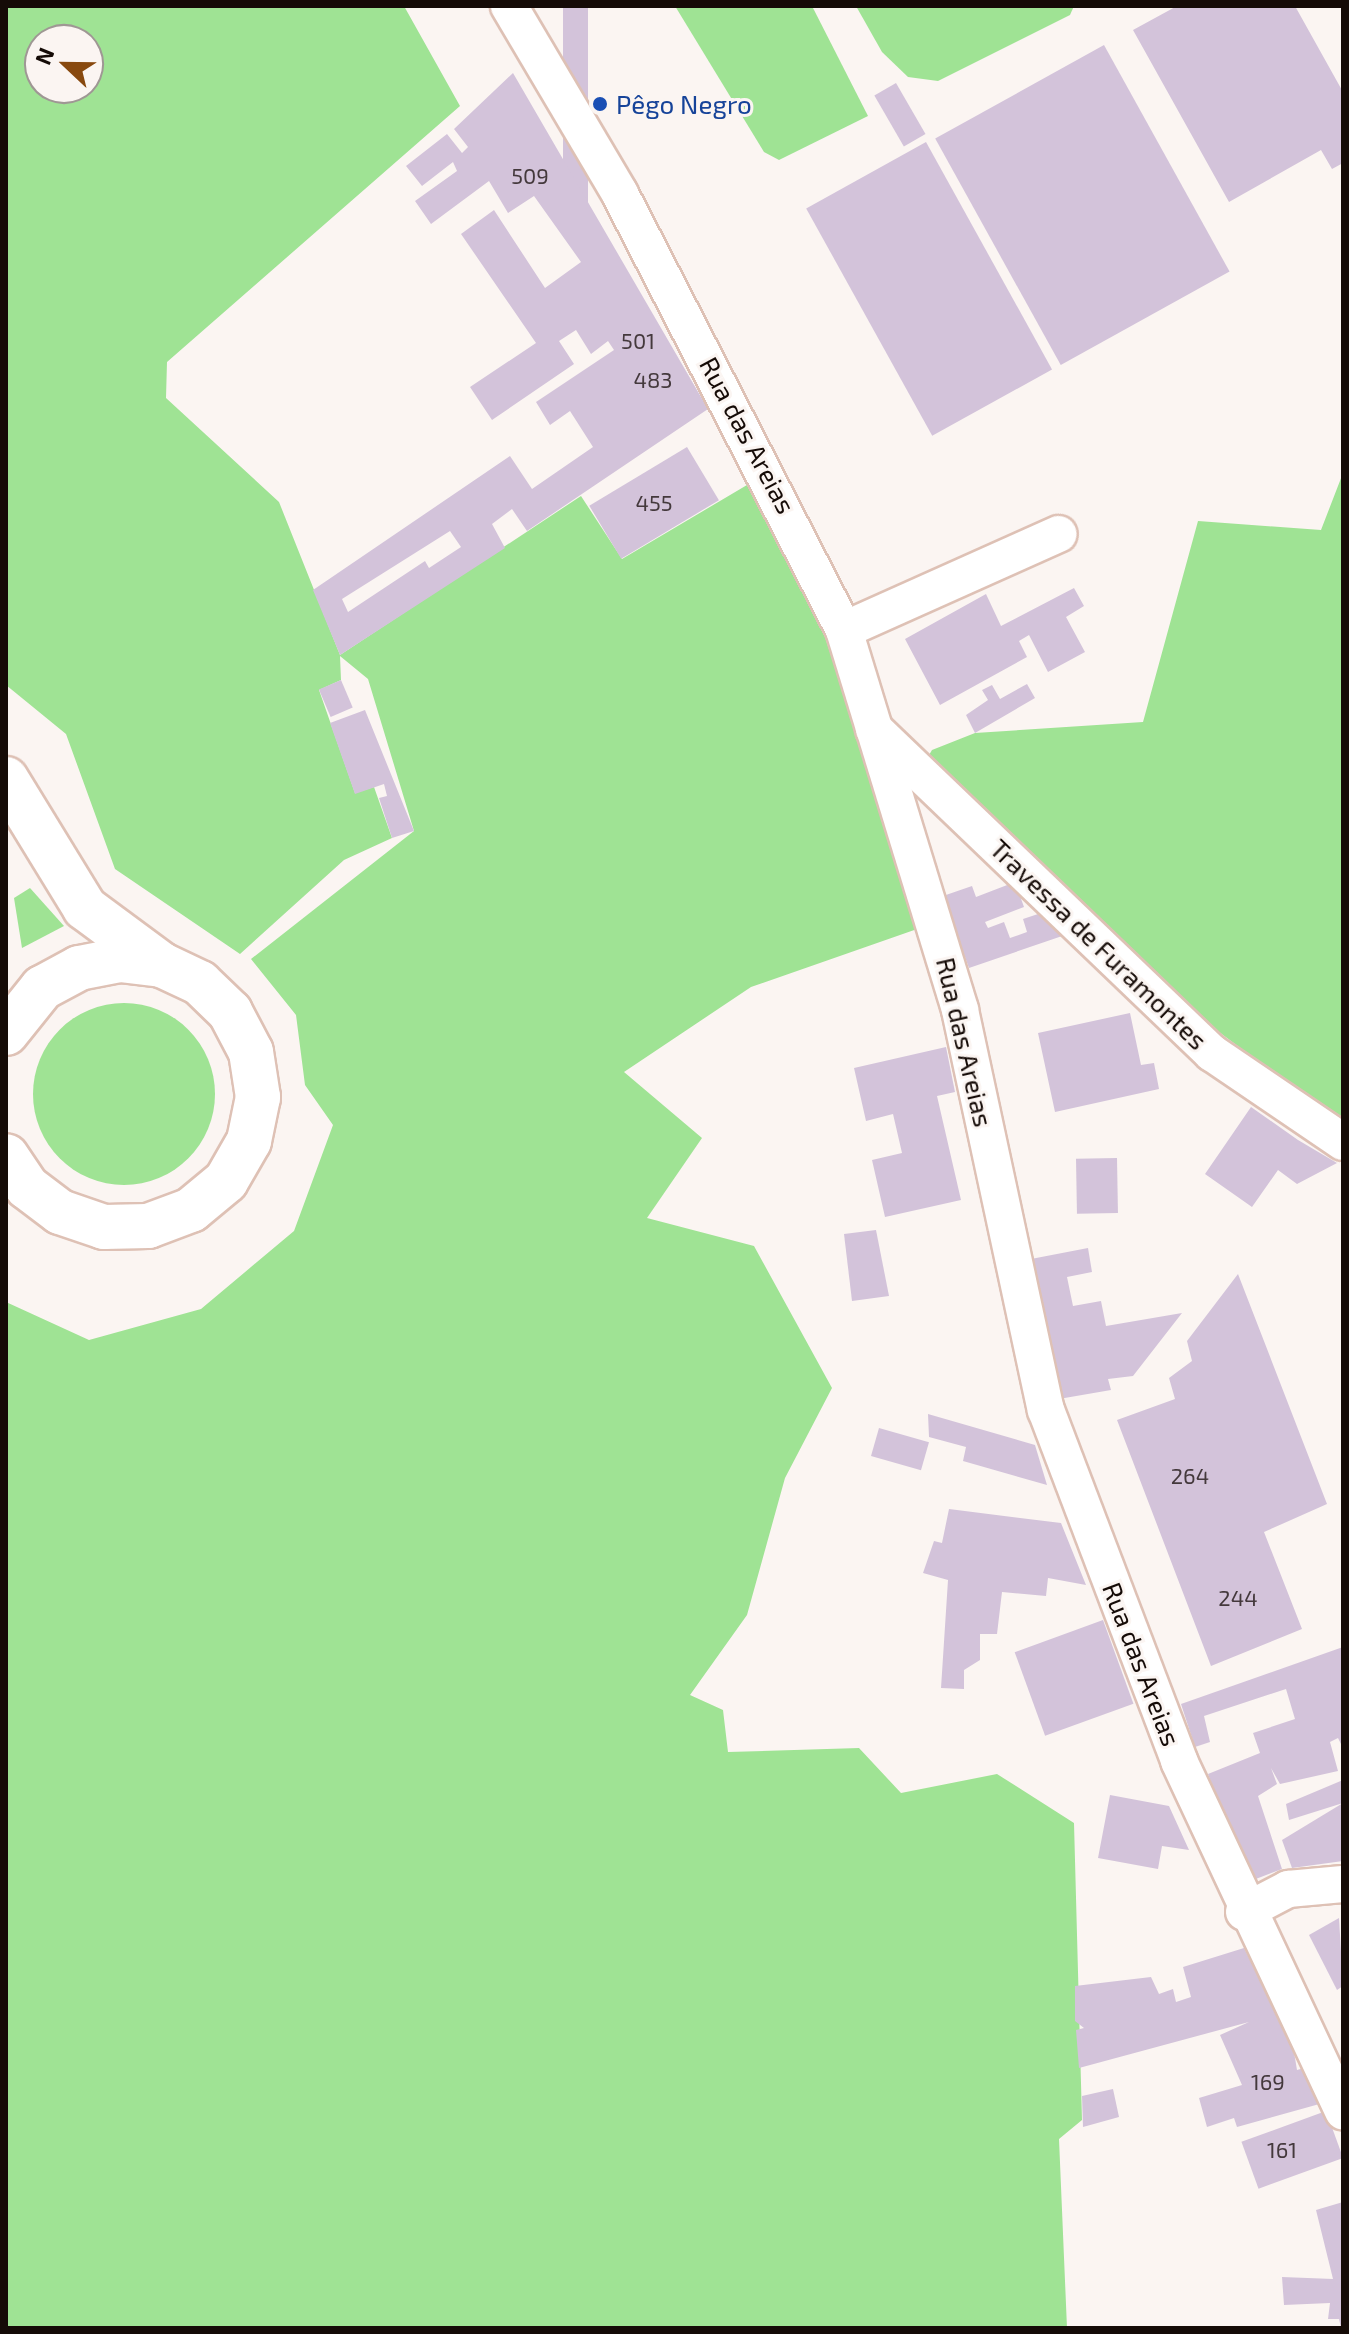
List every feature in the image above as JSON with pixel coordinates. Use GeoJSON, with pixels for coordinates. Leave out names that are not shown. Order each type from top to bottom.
{"type":"FeatureCollection","features":[{"type":"Feature","properties":{"kind":"main road"},"geometry":{"type":"LineString","coordinates":[[6,779],[85,908],[162,965],[200,983],[230,1012],[251,1052],[258,1097],[249,1141],[226,1181],[191,1210],[148,1226],[104,1227],[60,1212],[6,1208]]}},
{"type":"Feature","properties":{"kind":"main road"},"geometry":{"type":"LineString","coordinates":[[9,1010],[79,968],[120,960],[162,965]]}},
{"type":"Feature","properties":{"kind":"main road"},"geometry":{"type":"LineString","coordinates":[[6,1156],[27,1187],[60,1212]]}},
{"type":"Feature","properties":{"kind":"street","name":"Rua das Areias"},"geometry":{"type":"LineString","coordinates":[[509,6],[620,194],[844,630],[960,1010],[1046,1410],[1244,1912],[1343,2111]]}},
{"type":"Feature","properties":{"kind":"street"},"geometry":{"type":"LineString","coordinates":[[844,630],[1059,534]]}},
{"type":"Feature","properties":{"kind":"street","name":"Travessa de Furamontes"},"geometry":{"type":"LineString","coordinates":[[871,726],[1212,1053],[1343,1142]]}},
{"type":"Feature","properties":{"kind":"street"},"geometry":{"type":"LineString","coordinates":[[1244,1912],[1288,1889],[1343,1884]]}},
{"type":"Feature","properties":{"kind":"green space"},"geometry":{"type":"Polygon","coordinates":[[[6,6],[404,6],[460,106],[167,362],[166,398],[279,502],[340,655],[581,496],[622,559],[747,485],[810,591],[920,928],[751,987],[624,1072],[702,1138],[647,1218],[754,1246],[832,1388],[785,1478],[747,1615],[690,1695],[723,1710],[728,1752],[859,1748],[901,1793],[997,1774],[1074,1823],[1082,2120],[1059,2139],[1067,2328],[6,2328],[6,1302],[89,1340],[201,1309],[294,1231],[333,1125],[305,1085],[296,1015],[251,959],[414,831],[368,679],[340,656],[341,680],[319,690],[355,793],[374,787],[392,838],[344,860],[240,954],[115,869],[66,734],[6,685],[6,6]]]}},
{"type":"Feature","properties":{"kind":"green space"},"geometry":{"type":"Polygon","coordinates":[[[675,6],[812,6],[868,116],[779,160],[764,152],[675,6]]]}},
{"type":"Feature","properties":{"kind":"green space"},"geometry":{"type":"Polygon","coordinates":[[[856,6],[1074,6],[1070,15],[938,81],[908,77],[882,52],[856,6]]]}},
{"type":"Feature","properties":{"kind":"green space"},"geometry":{"type":"Polygon","coordinates":[[[1343,473],[1343,1125],[1183,1005],[925,762],[932,750],[975,733],[1143,722],[1198,521],[1321,530],[1343,473]]]}},
{"type":"Feature","properties":{"kind":"green space"},"geometry":{"type":"Polygon","coordinates":[[[30,888],[64,926],[22,948],[14,898],[30,888]]]}},
{"type":"Feature","properties":{"kind":"green space"},"geometry":{"type":"Polygon","coordinates":[[[124,1003],[159,1010],[175,1018],[188,1030],[200,1043],[208,1059],[215,1094],[208,1129],[200,1145],[188,1158],[175,1170],[159,1178],[124,1185],[89,1178],[73,1170],[60,1158],[48,1145],[40,1129],[33,1094],[40,1059],[48,1043],[60,1030],[73,1018],[89,1010],[124,1003]]]}},
{"type":"Feature","properties":{"kind":"building"},"geometry":{"type":"Polygon","coordinates":[[[563,6],[588,6],[588,220],[563,220],[563,6]]]}},
{"type":"Feature","properties":{"kind":"building"},"geometry":{"type":"Polygon","coordinates":[[[1177,6],[1295,6],[1343,92],[1343,163],[1332,169],[1321,150],[1229,202],[1133,30],[1177,6]]]}},
{"type":"Feature","properties":{"kind":"building"},"geometry":{"type":"Polygon","coordinates":[[[1104,45],[1230,272],[1061,365],[935,139],[1104,45]]]}},
{"type":"Feature","properties":{"kind":"building"},"geometry":{"type":"Polygon","coordinates":[[[513,73],[708,409],[527,531],[512,509],[492,524],[505,548],[340,655],[313,590],[510,456],[532,489],[593,447],[570,411],[550,425],[536,402],[614,350],[608,341],[591,354],[576,330],[559,341],[574,364],[492,420],[470,387],[536,343],[461,234],[494,210],[545,288],[581,262],[534,196],[508,213],[489,181],[431,224],[415,201],[457,171],[453,162],[422,186],[406,166],[447,134],[462,153],[468,147],[454,129],[513,73]],[[450,531],[342,599],[348,612],[425,561],[429,568],[461,547],[450,531]]]}},
{"type":"Feature","properties":{"kind":"building"},"geometry":{"type":"Polygon","coordinates":[[[896,83],[926,134],[904,147],[874,96],[896,83]]]}},
{"type":"Feature","properties":{"kind":"building"},"geometry":{"type":"Polygon","coordinates":[[[926,142],[1052,369],[932,436],[806,208],[926,142]]]}},
{"type":"Feature","properties":{"kind":"building"},"geometry":{"type":"Polygon","coordinates":[[[687,447],[719,500],[621,559],[589,506],[687,447]]]}},
{"type":"Feature","properties":{"kind":"building"},"geometry":{"type":"Polygon","coordinates":[[[1074,588],[1084,606],[1066,617],[1085,652],[1048,672],[1029,635],[1019,641],[1027,657],[940,705],[905,639],[986,594],[1001,626],[1074,588]]]}},
{"type":"Feature","properties":{"kind":"building"},"geometry":{"type":"Polygon","coordinates":[[[341,680],[353,708],[331,717],[319,689],[341,680]]]}},
{"type":"Feature","properties":{"kind":"building"},"geometry":{"type":"Polygon","coordinates":[[[1027,684],[1035,698],[975,733],[966,715],[988,700],[982,690],[992,685],[1000,699],[1027,684]]]}},
{"type":"Feature","properties":{"kind":"building"},"geometry":{"type":"Polygon","coordinates":[[[365,710],[414,831],[392,838],[379,798],[387,796],[384,784],[355,794],[330,723],[365,710]]]}},
{"type":"Feature","properties":{"kind":"building"},"geometry":{"type":"Polygon","coordinates":[[[1015,882],[1024,907],[985,922],[988,928],[1004,922],[1010,938],[1027,932],[1023,919],[1050,910],[1071,933],[969,968],[943,896],[972,886],[976,897],[1015,882]]]}},
{"type":"Feature","properties":{"kind":"building"},"geometry":{"type":"Polygon","coordinates":[[[1130,1013],[1141,1065],[1154,1063],[1159,1089],[1055,1112],[1038,1033],[1130,1013]]]}},
{"type":"Feature","properties":{"kind":"building"},"geometry":{"type":"Polygon","coordinates":[[[946,1047],[955,1092],[937,1096],[961,1200],[885,1217],[872,1160],[902,1153],[893,1114],[866,1121],[854,1068],[946,1047]]]}},
{"type":"Feature","properties":{"kind":"building"},"geometry":{"type":"Polygon","coordinates":[[[1251,1107],[1337,1163],[1297,1184],[1278,1170],[1252,1207],[1205,1174],[1251,1107]]]}},
{"type":"Feature","properties":{"kind":"building"},"geometry":{"type":"Polygon","coordinates":[[[1117,1158],[1118,1213],[1077,1214],[1076,1159],[1117,1158]]]}},
{"type":"Feature","properties":{"kind":"building"},"geometry":{"type":"Polygon","coordinates":[[[876,1230],[889,1296],[852,1301],[844,1234],[876,1230]]]}},
{"type":"Feature","properties":{"kind":"building"},"geometry":{"type":"Polygon","coordinates":[[[1088,1248],[1092,1272],[1067,1277],[1073,1306],[1101,1301],[1106,1326],[1182,1313],[1133,1376],[1108,1379],[1111,1390],[1053,1400],[1031,1259],[1088,1248]]]}},
{"type":"Feature","properties":{"kind":"building"},"geometry":{"type":"Polygon","coordinates":[[[1238,1274],[1327,1504],[1264,1532],[1302,1629],[1211,1666],[1117,1420],[1175,1399],[1169,1378],[1192,1361],[1187,1341],[1238,1274]]]}},
{"type":"Feature","properties":{"kind":"building"},"geometry":{"type":"Polygon","coordinates":[[[928,1414],[1035,1445],[1047,1485],[963,1461],[966,1447],[929,1437],[928,1414]]]}},
{"type":"Feature","properties":{"kind":"building"},"geometry":{"type":"Polygon","coordinates":[[[879,1428],[929,1442],[921,1470],[871,1456],[879,1428]]]}},
{"type":"Feature","properties":{"kind":"building"},"geometry":{"type":"Polygon","coordinates":[[[949,1509],[1061,1523],[1086,1585],[1048,1578],[1046,1596],[1002,1592],[997,1634],[980,1634],[980,1660],[964,1670],[964,1689],[941,1688],[948,1580],[923,1573],[934,1541],[942,1543],[949,1509]]]}},
{"type":"Feature","properties":{"kind":"building"},"geometry":{"type":"Polygon","coordinates":[[[1103,1620],[1133,1704],[1045,1736],[1015,1652],[1103,1620]]]}},
{"type":"Feature","properties":{"kind":"building"},"geometry":{"type":"Polygon","coordinates":[[[1343,1647],[1343,1748],[1338,1738],[1330,1742],[1338,1771],[1280,1784],[1271,1768],[1277,1784],[1258,1796],[1282,1869],[1248,1882],[1208,1774],[1260,1753],[1253,1733],[1295,1719],[1286,1689],[1204,1716],[1210,1742],[1195,1747],[1181,1704],[1343,1647]]]}},
{"type":"Feature","properties":{"kind":"building"},"geometry":{"type":"Polygon","coordinates":[[[1343,1780],[1343,1803],[1289,1820],[1286,1804],[1343,1780]]]}},
{"type":"Feature","properties":{"kind":"building"},"geometry":{"type":"Polygon","coordinates":[[[1110,1795],[1169,1806],[1189,1850],[1162,1846],[1158,1869],[1098,1858],[1110,1795]]]}},
{"type":"Feature","properties":{"kind":"building"},"geometry":{"type":"Polygon","coordinates":[[[1343,1803],[1343,1861],[1292,1868],[1282,1840],[1343,1803]]]}},
{"type":"Feature","properties":{"kind":"building"},"geometry":{"type":"Polygon","coordinates":[[[1339,1918],[1343,1986],[1337,1990],[1309,1935],[1339,1918]]]}},
{"type":"Feature","properties":{"kind":"building"},"geometry":{"type":"Polygon","coordinates":[[[1244,1948],[1292,2040],[1297,2070],[1304,2068],[1323,2103],[1237,2127],[1234,2118],[1207,2127],[1199,2098],[1242,2085],[1220,2035],[1249,2022],[1079,2068],[1076,2030],[1084,2028],[1075,2021],[1075,1986],[1151,1977],[1159,1994],[1173,1989],[1176,2002],[1191,1997],[1183,1967],[1244,1948]]]}},
{"type":"Feature","properties":{"kind":"building"},"geometry":{"type":"Polygon","coordinates":[[[1113,2089],[1119,2117],[1083,2127],[1082,2096],[1113,2089]]]}},
{"type":"Feature","properties":{"kind":"building"},"geometry":{"type":"Polygon","coordinates":[[[1326,2111],[1343,2158],[1259,2189],[1241,2142],[1326,2111]]]}},
{"type":"Feature","properties":{"kind":"building"},"geometry":{"type":"Polygon","coordinates":[[[1343,2202],[1341,2328],[1339,2319],[1328,2319],[1330,2303],[1284,2305],[1282,2277],[1333,2279],[1316,2210],[1343,2202]]]}},
{"type":"Feature","properties":{"kind":"place","name":"Pêgo Negro"},"geometry":{"type":"Point","coordinates":[600,104]}}]}
